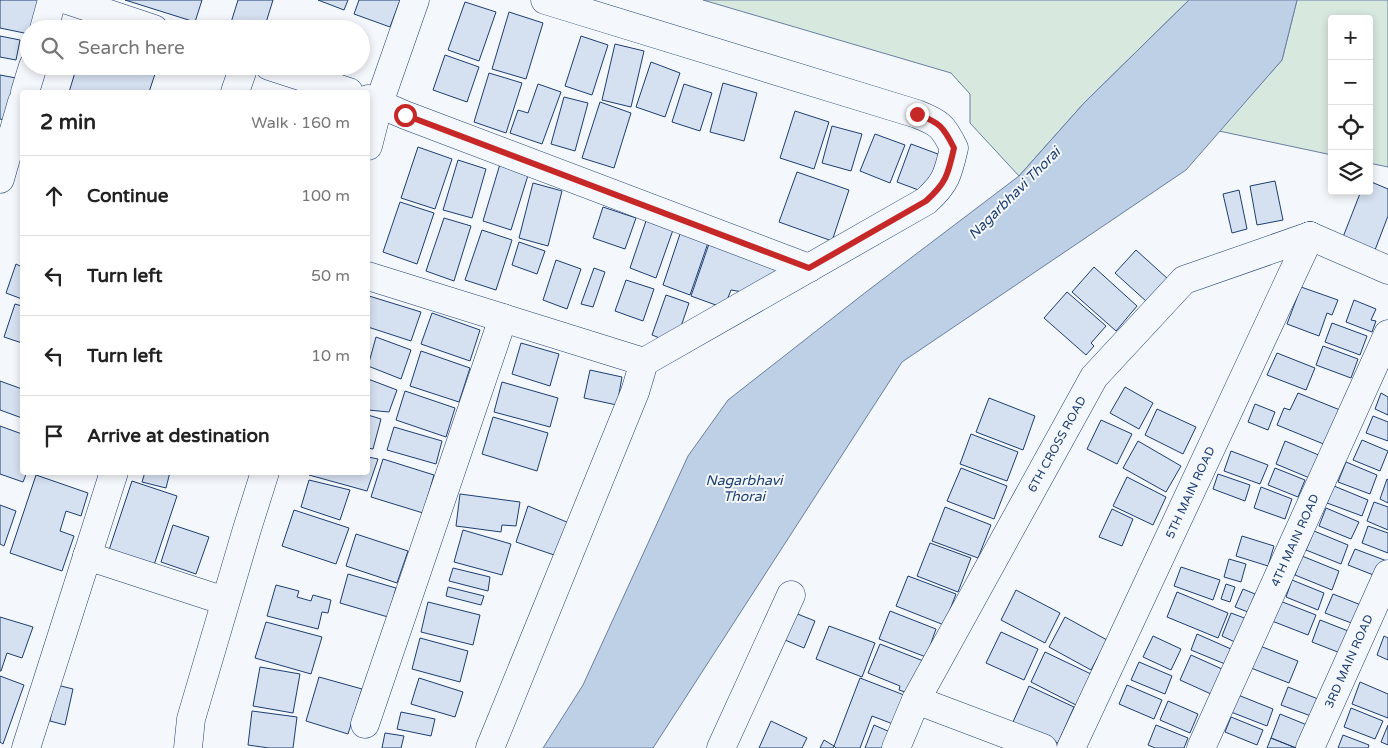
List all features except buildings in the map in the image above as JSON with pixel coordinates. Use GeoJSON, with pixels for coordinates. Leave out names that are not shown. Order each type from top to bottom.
{"type":"FeatureCollection","features":[{"type":"Feature","properties":{"kind":"street"},"geometry":{"type":"LineString","coordinates":[[46,20],[52,0]]}},
{"type":"Feature","properties":{"kind":"street"},"geometry":{"type":"LineString","coordinates":[[67,0],[127,20]]}},
{"type":"Feature","properties":{"kind":"street"},"geometry":{"type":"LineString","coordinates":[[370,128],[373,101],[415,0]]}},
{"type":"Feature","properties":{"kind":"street"},"geometry":{"type":"LineString","coordinates":[[490,748],[635,392],[644,362],[926,201],[940,189],[946,179],[954,148],[938,122],[917,114],[545,0]]}},
{"type":"Feature","properties":{"kind":"street"},"geometry":{"type":"LineString","coordinates":[[26,90],[30,75]]}},
{"type":"Feature","properties":{"kind":"street"},"geometry":{"type":"LineString","coordinates":[[236,90],[241,75]]}},
{"type":"Feature","properties":{"kind":"street"},"geometry":{"type":"LineString","coordinates":[[296,75],[342,90]]}},
{"type":"Feature","properties":{"kind":"street"},"geometry":{"type":"LineString","coordinates":[[373,101],[405,115],[809,268]]}},
{"type":"Feature","properties":{"kind":"street"},"geometry":{"type":"LineString","coordinates":[[0,179],[20,109]]}},
{"type":"Feature","properties":{"kind":"street"},"geometry":{"type":"LineString","coordinates":[[1310,236],[1388,270]]}},
{"type":"Feature","properties":{"kind":"street","name":"6TH CROSS ROAD"},"geometry":{"type":"LineString","coordinates":[[896,748],[916,700],[1094,377],[1184,280],[1310,236]]}},
{"type":"Feature","properties":{"kind":"street","name":"5TH MAIN ROAD"},"geometry":{"type":"LineString","coordinates":[[1071,748],[1310,236]]}},
{"type":"Feature","properties":{"kind":"street"},"geometry":{"type":"LineString","coordinates":[[370,277],[644,362]]}},
{"type":"Feature","properties":{"kind":"street"},"geometry":{"type":"LineString","coordinates":[[365,724],[504,318]]}},
{"type":"Feature","properties":{"kind":"street","name":"4TH MAIN ROAD"},"geometry":{"type":"LineString","coordinates":[[1200,748],[1388,334]]}},
{"type":"Feature","properties":{"kind":"street"},"geometry":{"type":"LineString","coordinates":[[26,748],[113,475]]}},
{"type":"Feature","properties":{"kind":"street"},"geometry":{"type":"LineString","coordinates":[[188,748],[191,719],[264,475]]}},
{"type":"Feature","properties":{"kind":"street"},"geometry":{"type":"LineString","coordinates":[[87,556],[225,601]]}},
{"type":"Feature","properties":{"kind":"street","name":"3RD MAIN ROAD"},"geometry":{"type":"LineString","coordinates":[[1310,748],[1388,574]]}},
{"type":"Feature","properties":{"kind":"street"},"geometry":{"type":"LineString","coordinates":[[722,748],[791,595]]}},
{"type":"Feature","properties":{"kind":"street"},"geometry":{"type":"LineString","coordinates":[[916,700],[1043,748]]}},
{"type":"Feature","properties":{"kind":"shaded area"},"geometry":{"type":"Polygon","coordinates":[[[703,0],[1189,0],[1084,103],[1019,176],[970,123],[970,94],[951,73],[703,0]]]}},
{"type":"Feature","properties":{"kind":"shaded area"},"geometry":{"type":"Polygon","coordinates":[[[1297,0],[1388,0],[1388,167],[1373,164],[1373,15],[1328,15],[1328,154],[1219,131],[1282,60],[1297,0]]]}},
{"type":"Feature","properties":{"kind":"water","name":"Nagarbhavi Thorai"},"geometry":{"type":"Polygon","coordinates":[[[1189,0],[1297,0],[1282,60],[1186,170],[902,362],[653,748],[543,748],[583,685],[688,456],[728,400],[1019,176],[1084,103],[1189,0]]]}},
{"type":"Feature","properties":{"kind":"route"},"geometry":{"type":"LineString","coordinates":[[405,115],[809,268],[926,201],[940,189],[946,179],[954,148],[938,122],[917,114]]}}]}
